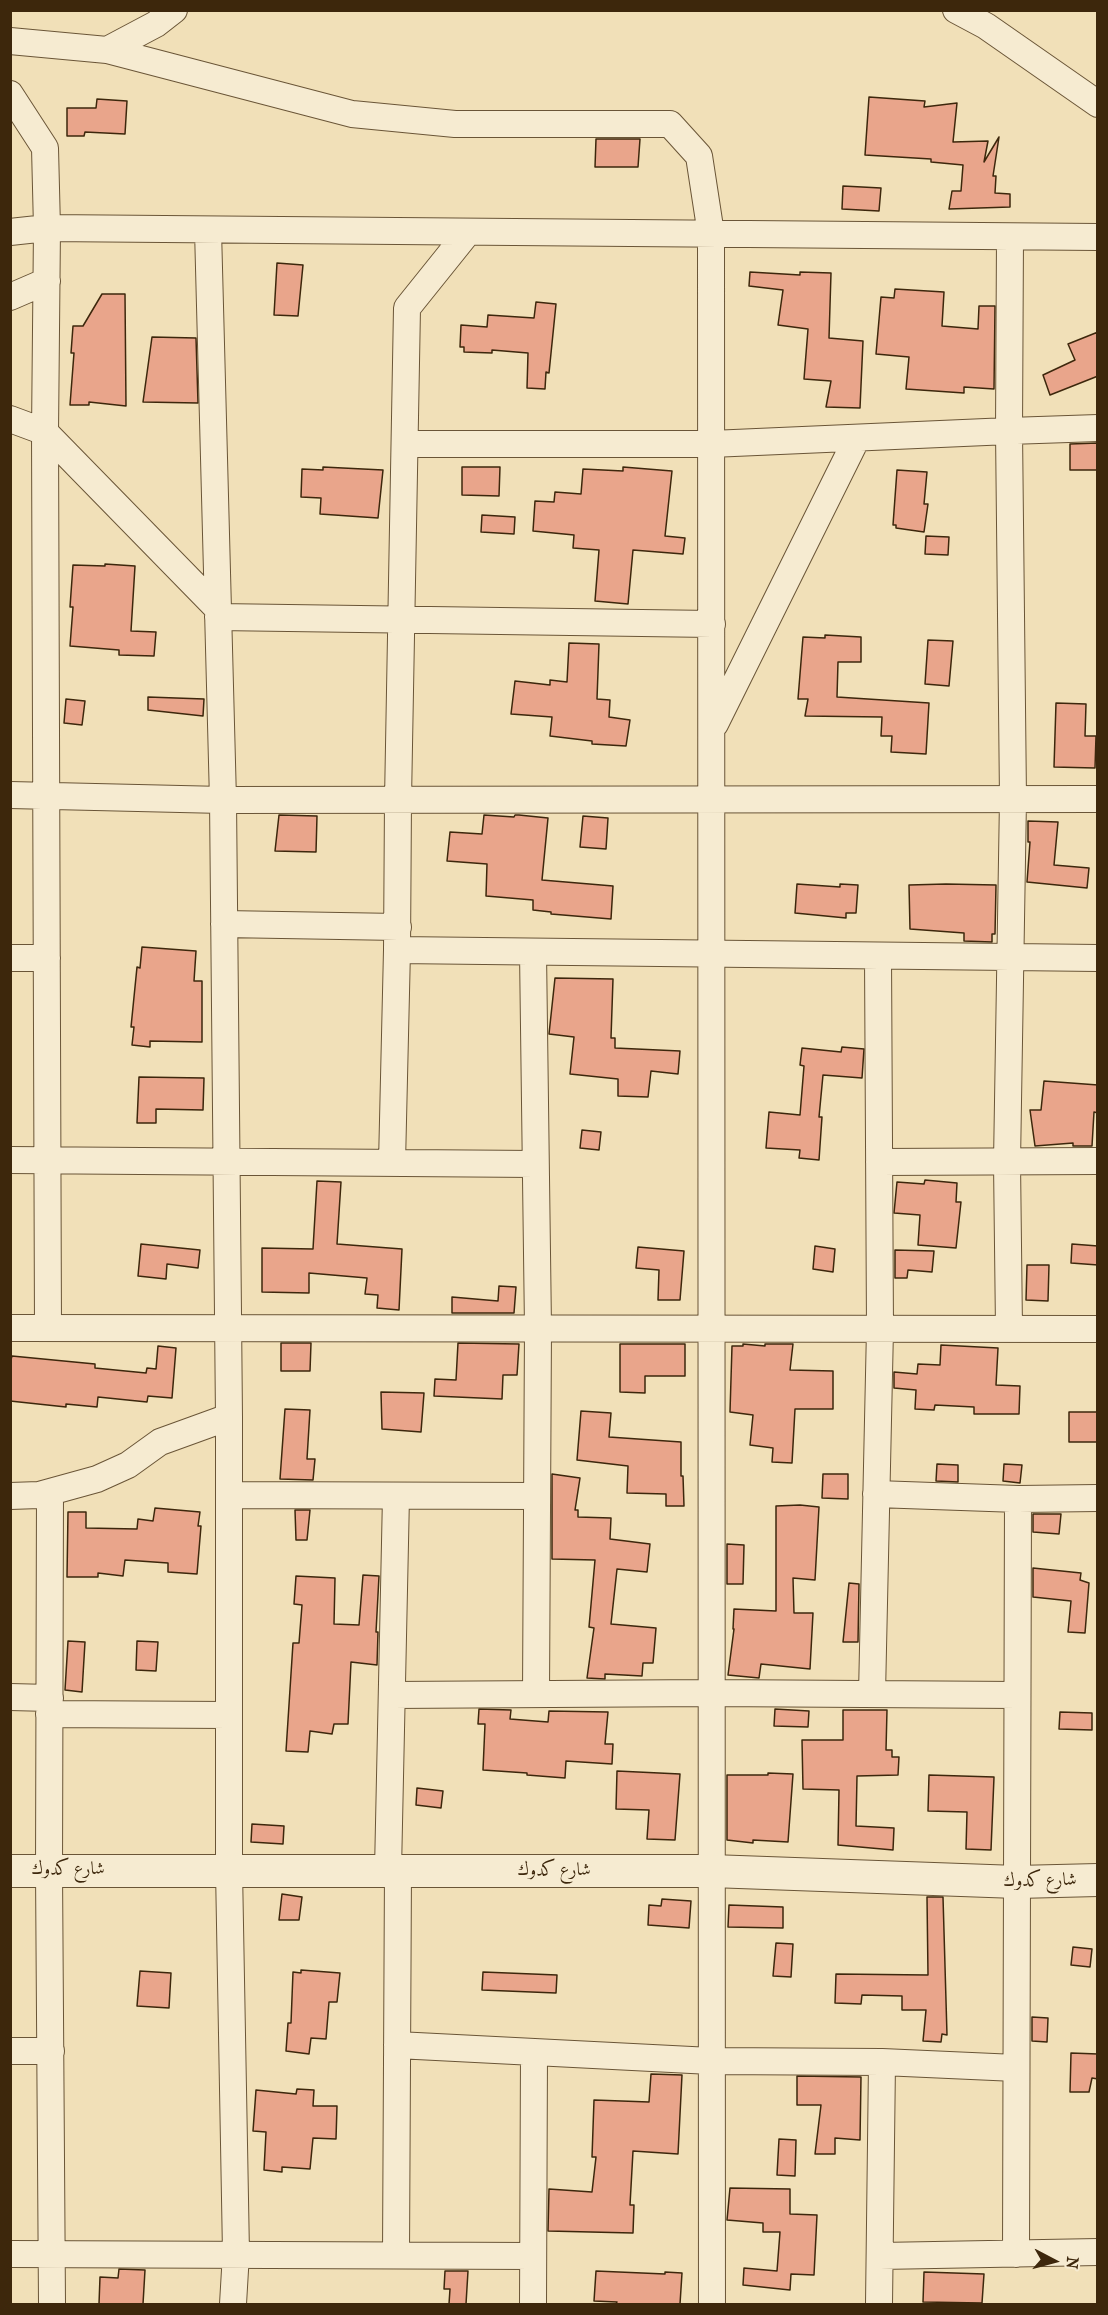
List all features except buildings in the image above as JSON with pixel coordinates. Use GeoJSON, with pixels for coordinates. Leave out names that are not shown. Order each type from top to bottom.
{"type":"FeatureCollection","features":[{"type":"Feature","properties":{"kind":"street"},"geometry":{"type":"LineString","coordinates":[[107,50],[156,24],[174,10]]}},
{"type":"Feature","properties":{"kind":"street"},"geometry":{"type":"LineString","coordinates":[[956,10],[986,26],[1098,104]]}},
{"type":"Feature","properties":{"kind":"street"},"geometry":{"type":"LineString","coordinates":[[10,41],[107,50],[352,114],[455,124],[670,124],[699,156],[711,234],[712,2304]]}},
{"type":"Feature","properties":{"kind":"street"},"geometry":{"type":"LineString","coordinates":[[10,94],[14,96],[45,148],[48,1328]]}},
{"type":"Feature","properties":{"kind":"street"},"geometry":{"type":"LineString","coordinates":[[10,232],[47,228],[1098,237]]}},
{"type":"Feature","properties":{"kind":"street"},"geometry":{"type":"LineString","coordinates":[[208,230],[223,800],[229,1417],[229,1870],[236,2253],[233,2304]]}},
{"type":"Feature","properties":{"kind":"street"},"geometry":{"type":"LineString","coordinates":[[392,1163],[407,308],[468,232]]}},
{"type":"Feature","properties":{"kind":"street"},"geometry":{"type":"LineString","coordinates":[[1009,1329],[1007,1162],[1013,800],[1009,431],[1010,237]]}},
{"type":"Feature","properties":{"kind":"street"},"geometry":{"type":"LineString","coordinates":[[10,297],[47,281]]}},
{"type":"Feature","properties":{"kind":"street"},"geometry":{"type":"LineString","coordinates":[[10,419],[45,432],[218,613],[401,620],[712,624]]}},
{"type":"Feature","properties":{"kind":"street"},"geometry":{"type":"LineString","coordinates":[[405,444],[711,444],[1098,428]]}},
{"type":"Feature","properties":{"kind":"street"},"geometry":{"type":"LineString","coordinates":[[712,729],[857,438]]}},
{"type":"Feature","properties":{"kind":"street"},"geometry":{"type":"LineString","coordinates":[[10,795],[223,800],[1098,799]]}},
{"type":"Feature","properties":{"kind":"street"},"geometry":{"type":"LineString","coordinates":[[224,924],[532,952],[1098,958]]}},
{"type":"Feature","properties":{"kind":"street"},"geometry":{"type":"LineString","coordinates":[[532,952],[537,1328],[536,1694]]}},
{"type":"Feature","properties":{"kind":"street"},"geometry":{"type":"LineString","coordinates":[[872,1694],[880,1329],[878,956]]}},
{"type":"Feature","properties":{"kind":"street"},"geometry":{"type":"LineString","coordinates":[[10,958],[46,958]]}},
{"type":"Feature","properties":{"kind":"street"},"geometry":{"type":"LineString","coordinates":[[10,1160],[535,1164]]}},
{"type":"Feature","properties":{"kind":"street"},"geometry":{"type":"LineString","coordinates":[[879,1162],[1098,1161]]}},
{"type":"Feature","properties":{"kind":"street"},"geometry":{"type":"LineString","coordinates":[[10,1328],[1098,1329]]}},
{"type":"Feature","properties":{"kind":"street"},"geometry":{"type":"LineString","coordinates":[[10,1496],[39,1495],[97,1479],[128,1465],[160,1442],[229,1417]]}},
{"type":"Feature","properties":{"kind":"street"},"geometry":{"type":"LineString","coordinates":[[50,1492],[49,1870],[52,2304]]}},
{"type":"Feature","properties":{"kind":"street"},"geometry":{"type":"LineString","coordinates":[[876,1494],[1018,1499],[1098,1497]]}},
{"type":"Feature","properties":{"kind":"street"},"geometry":{"type":"LineString","coordinates":[[229,1495],[537,1496]]}},
{"type":"Feature","properties":{"kind":"street"},"geometry":{"type":"LineString","coordinates":[[396,1496],[392,1695],[397,2044],[396,2254]]}},
{"type":"Feature","properties":{"kind":"street"},"geometry":{"type":"LineString","coordinates":[[1016,2254],[1018,1499]]}},
{"type":"Feature","properties":{"kind":"street"},"geometry":{"type":"LineString","coordinates":[[392,1695],[711,1693],[1017,1695]]}},
{"type":"Feature","properties":{"kind":"street"},"geometry":{"type":"LineString","coordinates":[[10,1697],[50,1706],[228,1715]]}},
{"type":"Feature","properties":{"kind":"street","name":"شارع كدوك"},"geometry":{"type":"LineString","coordinates":[[10,1871],[711,1871],[1017,1882],[1098,1880]]}},
{"type":"Feature","properties":{"kind":"street"},"geometry":{"type":"LineString","coordinates":[[397,2044],[711,2061],[882,2062],[1017,2068]]}},
{"type":"Feature","properties":{"kind":"street"},"geometry":{"type":"LineString","coordinates":[[10,2051],[51,2051]]}},
{"type":"Feature","properties":{"kind":"street"},"geometry":{"type":"LineString","coordinates":[[533,2304],[534,2052]]}},
{"type":"Feature","properties":{"kind":"street"},"geometry":{"type":"LineString","coordinates":[[879,2304],[882,2062]]}},
{"type":"Feature","properties":{"kind":"street"},"geometry":{"type":"LineString","coordinates":[[880,2256],[1098,2252]]}},
{"type":"Feature","properties":{"kind":"street"},"geometry":{"type":"LineString","coordinates":[[10,2254],[236,2253],[533,2256]]}}]}
